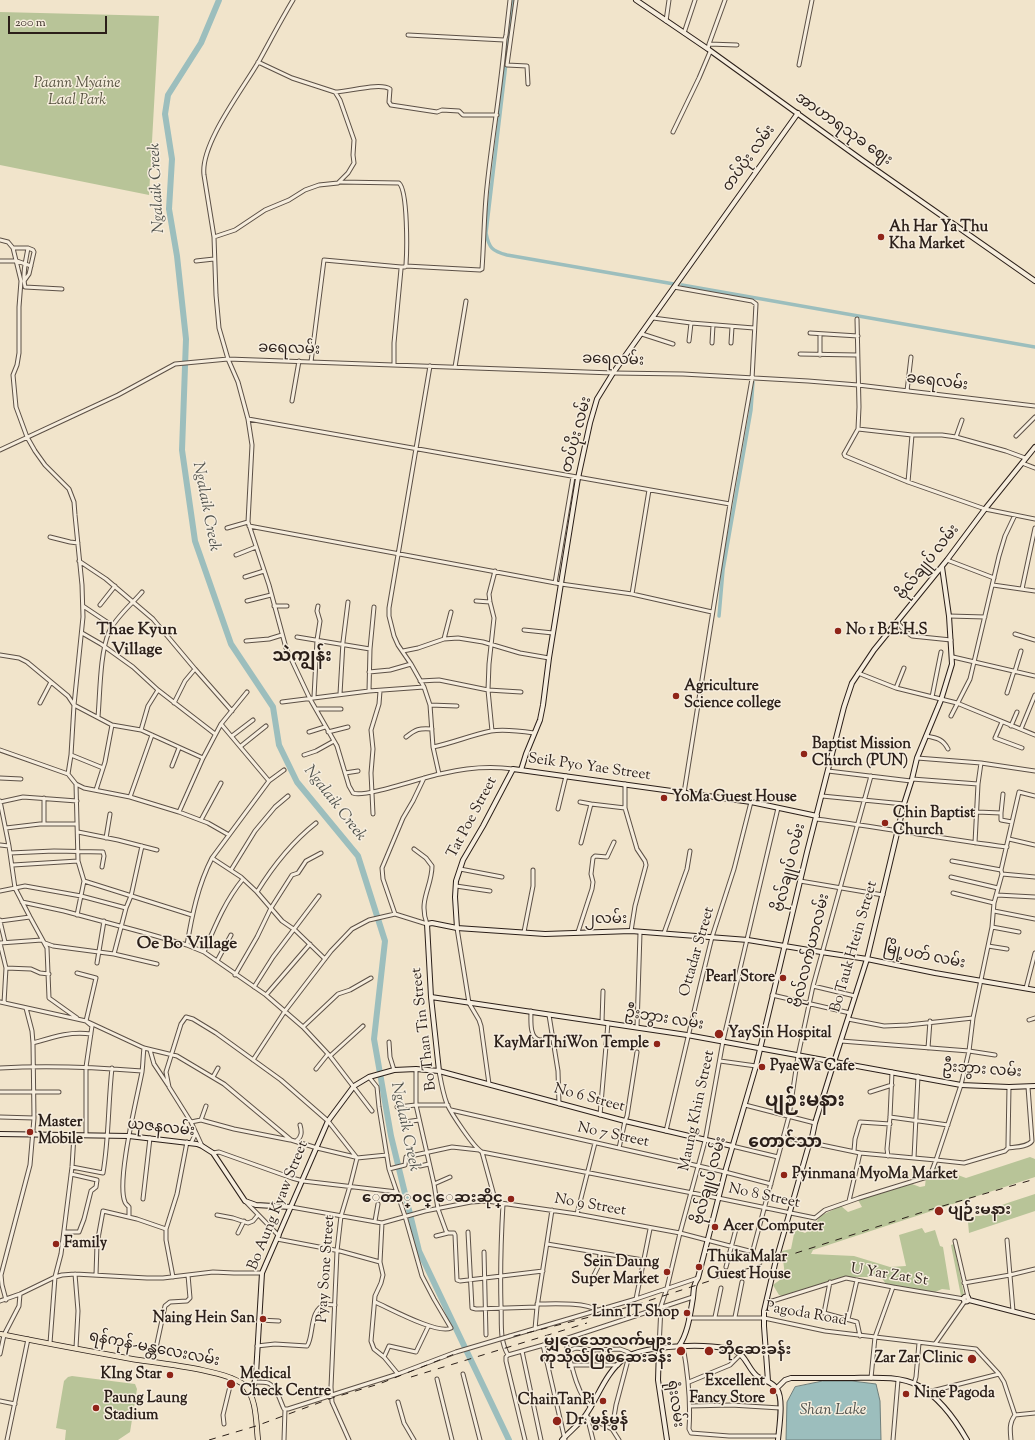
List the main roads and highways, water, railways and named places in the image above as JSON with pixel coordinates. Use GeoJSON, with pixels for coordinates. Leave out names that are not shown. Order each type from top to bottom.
{"type":"FeatureCollection","features":[{"type":"Feature","properties":{"kind":"main road","name":"ရန်ကုန်-မန္တလေးလမ်း"},"geometry":{"type":"LineString","coordinates":[[2,1334],[220,1374],[232,1378],[248,1390],[253,1402],[258,1440]]}},
{"type":"Feature","properties":{"kind":"water","name":"Shan Lake"},"geometry":{"type":"Polygon","coordinates":[[[823,1381],[852,1381],[876,1384],[880,1401],[881,1440],[786,1440],[787,1402],[795,1387],[823,1381]]]}},
{"type":"Feature","properties":{"kind":"waterway","name":"Ngalaik Creek"},"geometry":{"type":"LineString","coordinates":[[219,0],[201,43],[168,95],[165,114],[172,159],[169,209],[177,256],[186,339],[182,450],[195,541],[231,644],[273,707],[279,745],[297,782],[358,856],[385,941],[374,1039],[391,1136],[419,1251],[509,1440]]}},
{"type":"Feature","properties":{"kind":"waterway"},"geometry":{"type":"LineString","coordinates":[[508,49],[514,0]]}},
{"type":"Feature","properties":{"kind":"waterway"},"geometry":{"type":"LineString","coordinates":[[506,63],[486,233],[488,242],[492,248],[507,255],[674,284]]}},
{"type":"Feature","properties":{"kind":"waterway"},"geometry":{"type":"LineString","coordinates":[[682,285],[1035,347]]}},
{"type":"Feature","properties":{"kind":"waterway"},"geometry":{"type":"LineString","coordinates":[[719,616],[723,570],[751,410],[753,382]]}},
{"type":"Feature","properties":{"kind":"railway"},"geometry":{"type":"LineString","coordinates":[[209,1440],[256,1426],[332,1398],[379,1384],[457,1353],[511,1337],[629,1307],[929,1210],[1035,1179]]}},
{"type":"Feature","properties":{"kind":"railway"},"geometry":{"type":"LineString","coordinates":[[411,1377],[587,1323]]}},
{"type":"Feature","properties":{"kind":"place","name":"Ah Har Ya Thu Kha Market"},"geometry":{"type":"Point","coordinates":[881,237]}},
{"type":"Feature","properties":{"kind":"place","name":"No 1 B.E.H.S"},"geometry":{"type":"Point","coordinates":[838,631]}},
{"type":"Feature","properties":{"kind":"place","name":"Agriculture Science college"},"geometry":{"type":"Point","coordinates":[676,696]}},
{"type":"Feature","properties":{"kind":"place","name":"Baptist Mission Church (PUN)"},"geometry":{"type":"Point","coordinates":[804,754]}},
{"type":"Feature","properties":{"kind":"place","name":"YoMa Guest House"},"geometry":{"type":"Point","coordinates":[664,798]}},
{"type":"Feature","properties":{"kind":"place","name":"Chin Baptist Church"},"geometry":{"type":"Point","coordinates":[885,823]}},
{"type":"Feature","properties":{"kind":"place","name":"Pearl Store"},"geometry":{"type":"Point","coordinates":[783,978]}},
{"type":"Feature","properties":{"kind":"place","name":"YaySin Hospital"},"geometry":{"type":"Point","coordinates":[719,1034]}},
{"type":"Feature","properties":{"kind":"place","name":"KayMarThiWon Temple"},"geometry":{"type":"Point","coordinates":[657,1044]}},
{"type":"Feature","properties":{"kind":"place","name":"PyaeWa Cafe"},"geometry":{"type":"Point","coordinates":[762,1067]}},
{"type":"Feature","properties":{"kind":"place","name":"Master Mobile"},"geometry":{"type":"Point","coordinates":[30,1132]}},
{"type":"Feature","properties":{"kind":"place","name":"Pyinmana MyoMa Market"},"geometry":{"type":"Point","coordinates":[784,1175]}},
{"type":"Feature","properties":{"kind":"place","name":"ေတာ္ဝင္ ေဆးဆိုင္"},"geometry":{"type":"Point","coordinates":[511,1199]}},
{"type":"Feature","properties":{"kind":"place","name":"ပျဉ်းမနား"},"geometry":{"type":"Point","coordinates":[939,1211]}},
{"type":"Feature","properties":{"kind":"place","name":"Acer Computer"},"geometry":{"type":"Point","coordinates":[715,1227]}},
{"type":"Feature","properties":{"kind":"place","name":"Family"},"geometry":{"type":"Point","coordinates":[56,1244]}},
{"type":"Feature","properties":{"kind":"place","name":"ThukaMalar Guest House"},"geometry":{"type":"Point","coordinates":[699,1267]}},
{"type":"Feature","properties":{"kind":"place","name":"Sein Daung Super Market"},"geometry":{"type":"Point","coordinates":[667,1272]}},
{"type":"Feature","properties":{"kind":"place","name":"Linn IT Shop"},"geometry":{"type":"Point","coordinates":[687,1313]}},
{"type":"Feature","properties":{"kind":"place","name":"Naing Hein San"},"geometry":{"type":"Point","coordinates":[263,1319]}},
{"type":"Feature","properties":{"kind":"place","name":"မျှဝေသောလက်များ ကုသိုလ်ဖြစ်ဆေးခန်း"},"geometry":{"type":"Point","coordinates":[681,1351]}},
{"type":"Feature","properties":{"kind":"place","name":"ဘိုဆေးခန်း"},"geometry":{"type":"Point","coordinates":[709,1351]}},
{"type":"Feature","properties":{"kind":"place","name":"Zar Zar Clinic"},"geometry":{"type":"Point","coordinates":[972,1359]}},
{"type":"Feature","properties":{"kind":"place","name":"KIng Star"},"geometry":{"type":"Point","coordinates":[170,1375]}},
{"type":"Feature","properties":{"kind":"place","name":"Medical Check Centre"},"geometry":{"type":"Point","coordinates":[231,1384]}},
{"type":"Feature","properties":{"kind":"place","name":"Excellent Fancy Store"},"geometry":{"type":"Point","coordinates":[773,1391]}},
{"type":"Feature","properties":{"kind":"place","name":"Nine Pagoda"},"geometry":{"type":"Point","coordinates":[906,1394]}},
{"type":"Feature","properties":{"kind":"place","name":"ChainTanPi"},"geometry":{"type":"Point","coordinates":[603,1401]}},
{"type":"Feature","properties":{"kind":"place","name":"Paung Laung Stadium"},"geometry":{"type":"Point","coordinates":[96,1408]}},
{"type":"Feature","properties":{"kind":"place","name":"Dr. မွန်မွန်"},"geometry":{"type":"Point","coordinates":[557,1421]}},
{"type":"Feature","properties":{"kind":"district","name":"Thae Kyun Village"},"geometry":{"type":"Point","coordinates":[137,641]}},
{"type":"Feature","properties":{"kind":"district","name":"သဲကျွန်း"},"geometry":{"type":"Point","coordinates":[302,658]}},
{"type":"Feature","properties":{"kind":"district","name":"Oe Bo Village"},"geometry":{"type":"Point","coordinates":[187,945]}},
{"type":"Feature","properties":{"kind":"district","name":"ပျဉ်းမနား"},"geometry":{"type":"Point","coordinates":[805,1103]}},
{"type":"Feature","properties":{"kind":"district","name":"တောင်သာ"},"geometry":{"type":"Point","coordinates":[785,1144]}},
{"type":"Feature","properties":{"kind":"park label","name":"Paann Myaine Laal Park"},"geometry":{"type":"Point","coordinates":[77,92]}}]}
